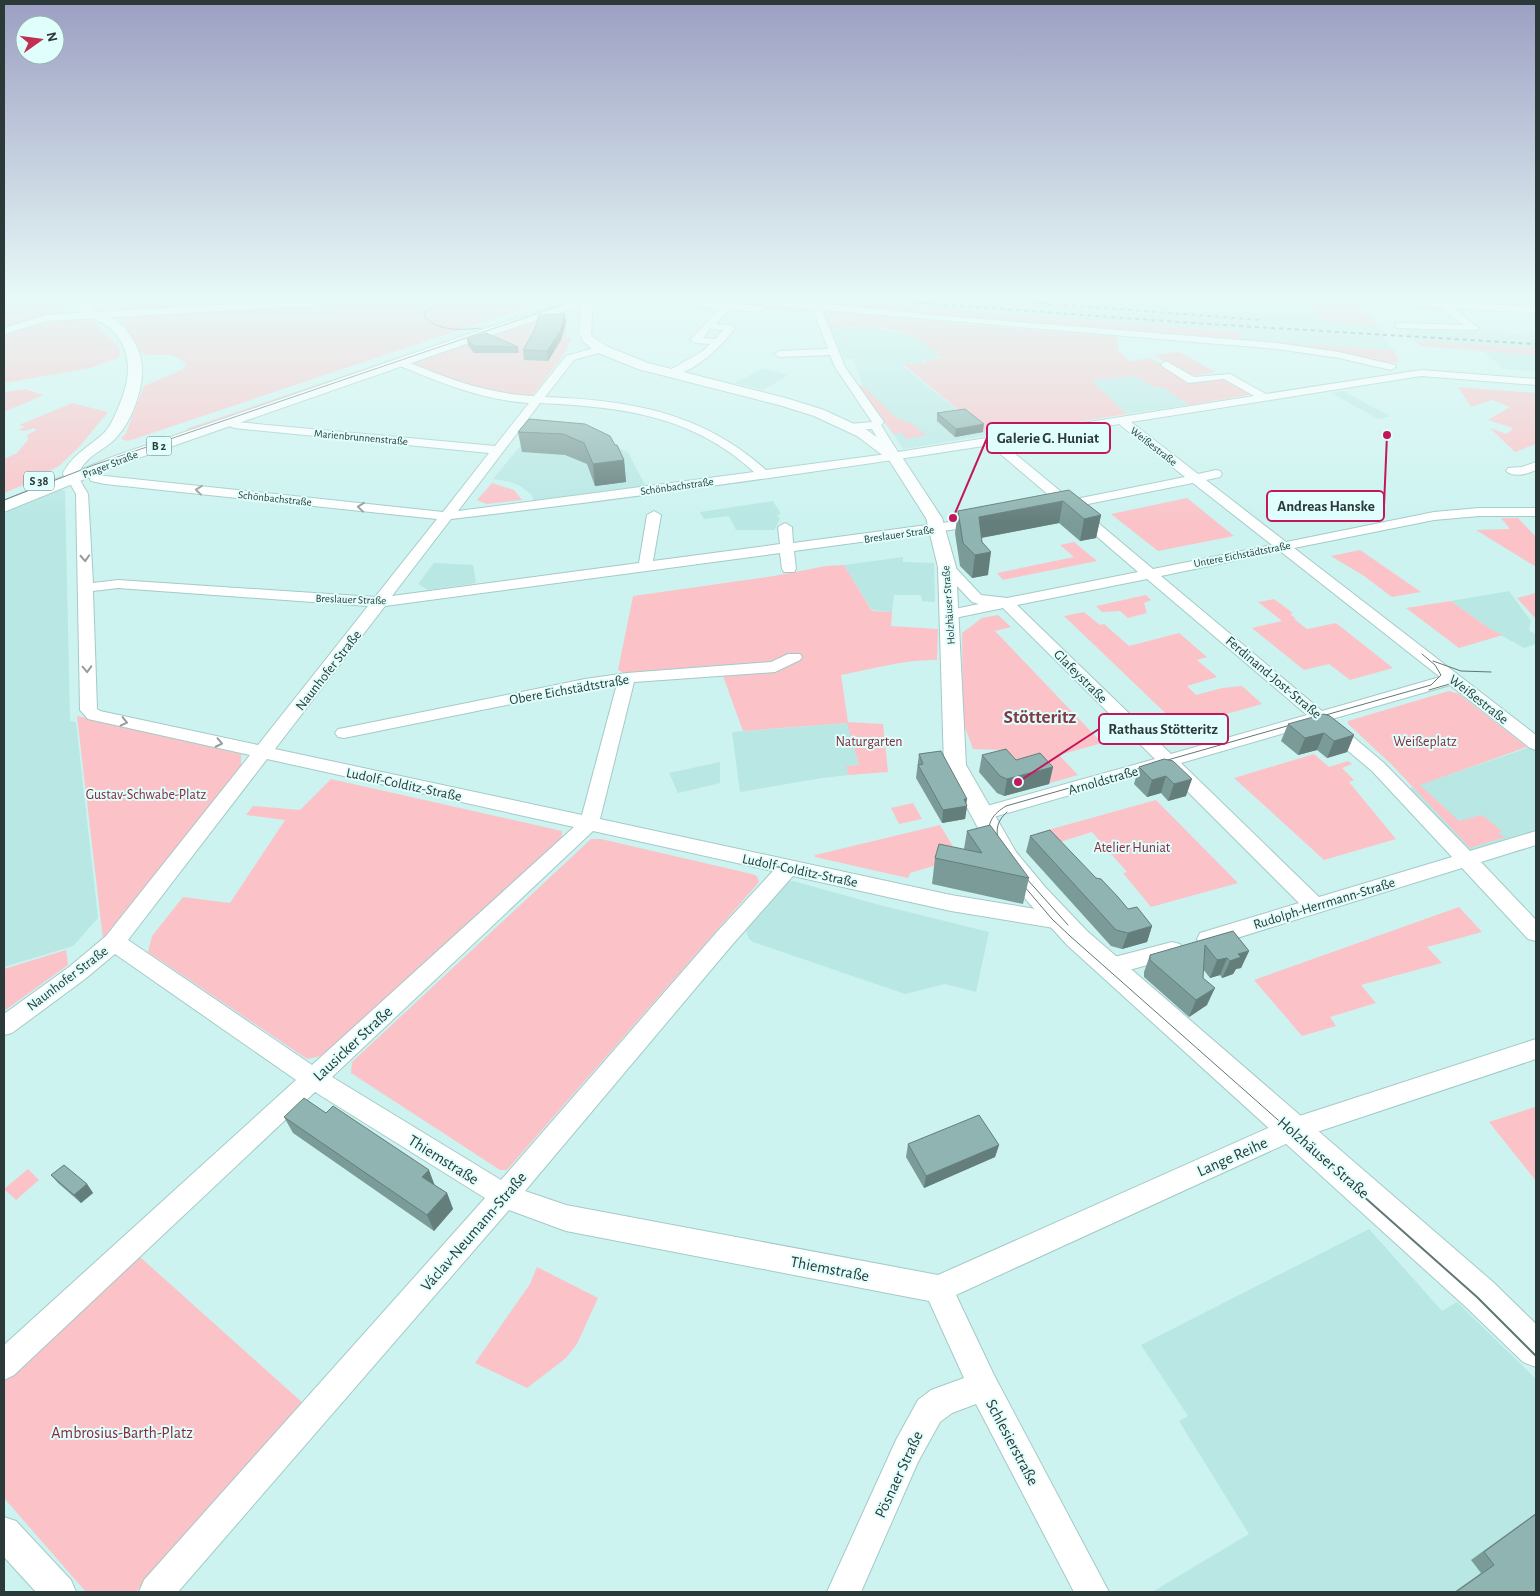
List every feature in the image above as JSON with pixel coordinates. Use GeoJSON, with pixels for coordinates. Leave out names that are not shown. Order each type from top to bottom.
{"type":"FeatureCollection","features":[{"type":"Feature","properties":{"kind":"main road"},"geometry":{"type":"LineString","coordinates":[[95,464],[127,404],[135,374]]}},
{"type":"Feature","properties":{"kind":"main road","name":"Prager Straße"},"geometry":{"type":"LineString","coordinates":[[95,464],[139,444],[349,374]]}},
{"type":"Feature","properties":{"kind":"main road","name":"Prager Straße"},"geometry":{"type":"LineString","coordinates":[[4,495],[363,374]]}},
{"type":"Feature","properties":{"kind":"main road","name":"Holzhäuser Straße"},"geometry":{"type":"LineString","coordinates":[[678,374],[819,413],[872,439],[894,456],[934,518],[947,567],[950,614],[952,732],[955,765],[1000,847],[1015,869],[1068,929],[1480,1294],[1536,1349]]}},
{"type":"Feature","properties":{"kind":"main road"},"geometry":{"type":"LineString","coordinates":[[73,472],[92,447],[109,436]]}},
{"type":"Feature","properties":{"kind":"main road","name":"B 2"},"geometry":{"type":"LineString","coordinates":[[109,436],[110,440],[117,445],[139,444]]}},
{"type":"Feature","properties":{"kind":"main road","name":"Prager Straße"},"geometry":{"type":"LineString","coordinates":[[4,507],[73,472]]}},
{"type":"Feature","properties":{"kind":"main road","name":"Holzhäuser Straße"},"geometry":{"type":"LineString","coordinates":[[988,823],[1085,932],[1111,966]]}},
{"type":"Feature","properties":{"kind":"street"},"geometry":{"type":"LineString","coordinates":[[430,374],[474,392],[498,396],[610,405],[675,419],[718,438],[738,450],[768,477]]}},
{"type":"Feature","properties":{"kind":"street","name":"Naunhofer Straße"},"geometry":{"type":"LineString","coordinates":[[4,1026],[77,973],[114,942],[557,374]]}},
{"type":"Feature","properties":{"kind":"street"},"geometry":{"type":"LineString","coordinates":[[846,374],[878,422],[874,425],[850,427]]}},
{"type":"Feature","properties":{"kind":"street"},"geometry":{"type":"LineString","coordinates":[[1182,374],[1192,381],[1226,376],[1265,398]]}},
{"type":"Feature","properties":{"kind":"street","name":"Schönbachstraße"},"geometry":{"type":"LineString","coordinates":[[95,464],[95,478],[106,480],[446,516],[768,477],[1412,374]]}},
{"type":"Feature","properties":{"kind":"street","name":"Schönbachstraße"},"geometry":{"type":"LineString","coordinates":[[1440,374],[1536,382]]}},
{"type":"Feature","properties":{"kind":"street","name":"Weißestraße"},"geometry":{"type":"LineString","coordinates":[[1122,421],[1210,489]]}},
{"type":"Feature","properties":{"kind":"street","name":"Marienbrunnenstraße"},"geometry":{"type":"LineString","coordinates":[[226,422],[234,425],[497,450]]}},
{"type":"Feature","properties":{"kind":"street"},"geometry":{"type":"LineString","coordinates":[[874,425],[894,456]]}},
{"type":"Feature","properties":{"kind":"street","name":"Ferdinand-Jost-Straße"},"geometry":{"type":"LineString","coordinates":[[994,441],[1151,572],[1378,767],[1536,933]]}},
{"type":"Feature","properties":{"kind":"street"},"geometry":{"type":"LineString","coordinates":[[1512,471],[1536,466]]}},
{"type":"Feature","properties":{"kind":"street","name":"Ludolf-Colditz-Straße"},"geometry":{"type":"LineString","coordinates":[[73,472],[82,494],[89,710],[94,715],[951,903],[962,910],[1068,929]]}},
{"type":"Feature","properties":{"kind":"street"},"geometry":{"type":"LineString","coordinates":[[1047,509],[1216,474]]}},
{"type":"Feature","properties":{"kind":"street"},"geometry":{"type":"LineString","coordinates":[[1210,489],[1284,546]]}},
{"type":"Feature","properties":{"kind":"street","name":"Untere Eichstädtstraße"},"geometry":{"type":"LineString","coordinates":[[950,614],[1434,516],[1479,512],[1536,512]]}},
{"type":"Feature","properties":{"kind":"street"},"geometry":{"type":"LineString","coordinates":[[644,567],[654,515]]}},
{"type":"Feature","properties":{"kind":"street","name":"Breslauer Straße"},"geometry":{"type":"LineString","coordinates":[[86,588],[118,584],[381,602],[788,549],[993,520]]}},
{"type":"Feature","properties":{"kind":"street"},"geometry":{"type":"LineString","coordinates":[[785,527],[789,569]]}},
{"type":"Feature","properties":{"kind":"street","name":"Weißestraße"},"geometry":{"type":"LineString","coordinates":[[1284,546],[1536,744]]}},
{"type":"Feature","properties":{"kind":"street"},"geometry":{"type":"LineString","coordinates":[[947,567],[977,599],[1006,602]]}},
{"type":"Feature","properties":{"kind":"street","name":"Glafeystraße"},"geometry":{"type":"LineString","coordinates":[[1006,602],[1314,906]]}},
{"type":"Feature","properties":{"kind":"street","name":"Obere Eichstädtstraße"},"geometry":{"type":"LineString","coordinates":[[344,733],[585,684],[627,678],[775,667],[794,657]]}},
{"type":"Feature","properties":{"kind":"street"},"geometry":{"type":"LineString","coordinates":[[590,824],[627,678]]}},
{"type":"Feature","properties":{"kind":"street","name":"Arnoldstraße"},"geometry":{"type":"LineString","coordinates":[[988,823],[1168,762],[1453,679]]}},
{"type":"Feature","properties":{"kind":"street","name":"Lausicker Straße"},"geometry":{"type":"LineString","coordinates":[[4,1364],[590,824]]}},
{"type":"Feature","properties":{"kind":"street","name":"Rudolph-Herrmann-Straße"},"geometry":{"type":"LineString","coordinates":[[1111,966],[1170,951],[1536,838]]}},
{"type":"Feature","properties":{"kind":"street","name":"Václav-Neumann-Straße"},"geometry":{"type":"LineString","coordinates":[[156,1592],[504,1196],[724,939],[788,868]]}},
{"type":"Feature","properties":{"kind":"street","name":"Thiemstraße"},"geometry":{"type":"LineString","coordinates":[[114,942],[314,1079],[504,1196],[566,1218],[938,1289]]}},
{"type":"Feature","properties":{"kind":"street","name":"Lange Reihe"},"geometry":{"type":"LineString","coordinates":[[938,1289],[1292,1129],[1535,1052]]}},
{"type":"Feature","properties":{"kind":"street","name":"Schlesierstraße"},"geometry":{"type":"LineString","coordinates":[[938,1289],[983,1386],[1092,1592]]}},
{"type":"Feature","properties":{"kind":"street","name":"Pösnaer Straße"},"geometry":{"type":"LineString","coordinates":[[844,1592],[907,1452],[929,1412],[942,1401],[983,1386]]}},
{"type":"Feature","properties":{"kind":"street"},"geometry":{"type":"LineString","coordinates":[[4,1533],[59,1592]]}},
{"type":"Feature","properties":{"kind":"shaded area"},"geometry":{"type":"Polygon","coordinates":[[[751,374],[788,375],[763,390],[734,383],[751,374]]]}},
{"type":"Feature","properties":{"kind":"shaded area"},"geometry":{"type":"Polygon","coordinates":[[[859,374],[913,374],[989,435],[903,449],[863,386],[859,374]]]}},
{"type":"Feature","properties":{"kind":"shaded area"},"geometry":{"type":"Polygon","coordinates":[[[1135,376],[1154,388],[1162,387],[1189,405],[1127,414],[1090,381],[1135,376]]]}},
{"type":"Feature","properties":{"kind":"shaded area"},"geometry":{"type":"Polygon","coordinates":[[[1343,391],[1391,416],[1378,419],[1331,393],[1343,391]]]}},
{"type":"Feature","properties":{"kind":"shaded area"},"geometry":{"type":"Polygon","coordinates":[[[531,433],[589,436],[628,452],[646,487],[534,501],[531,494],[520,486],[511,482],[493,479],[531,433]]]}},
{"type":"Feature","properties":{"kind":"shaded area"},"geometry":{"type":"Polygon","coordinates":[[[60,489],[65,491],[70,721],[76,722],[98,918],[73,946],[4,967],[4,511],[60,489]]]}},
{"type":"Feature","properties":{"kind":"shaded area"},"geometry":{"type":"Polygon","coordinates":[[[773,501],[781,514],[777,515],[780,519],[774,530],[736,530],[729,516],[704,519],[700,512],[773,501]]]}},
{"type":"Feature","properties":{"kind":"shaded area"},"geometry":{"type":"Polygon","coordinates":[[[903,557],[903,562],[934,563],[935,602],[922,601],[921,595],[894,595],[892,612],[872,610],[844,565],[903,557]]]}},
{"type":"Feature","properties":{"kind":"shaded area"},"geometry":{"type":"Polygon","coordinates":[[[434,563],[473,565],[476,583],[428,590],[418,584],[434,563]]]}},
{"type":"Feature","properties":{"kind":"shaded area"},"geometry":{"type":"Polygon","coordinates":[[[1509,591],[1531,621],[1529,630],[1536,635],[1536,644],[1524,648],[1490,629],[1451,601],[1509,591]]]}},
{"type":"Feature","properties":{"kind":"shaded area"},"geometry":{"type":"Polygon","coordinates":[[[848,723],[859,765],[847,766],[849,775],[740,792],[732,732],[848,723]]]}},
{"type":"Feature","properties":{"kind":"shaded area"},"geometry":{"type":"Polygon","coordinates":[[[1536,745],[1536,838],[1465,860],[1401,791],[1536,745]]]}},
{"type":"Feature","properties":{"kind":"shaded area"},"geometry":{"type":"Polygon","coordinates":[[[720,762],[720,783],[678,793],[669,773],[720,762]]]}},
{"type":"Feature","properties":{"kind":"shaded area"},"geometry":{"type":"Polygon","coordinates":[[[793,881],[989,932],[976,992],[945,984],[905,994],[753,942],[749,939],[746,930],[787,882],[793,881]]]}},
{"type":"Feature","properties":{"kind":"shaded area"},"geometry":{"type":"Polygon","coordinates":[[[1369,1229],[1442,1311],[1457,1302],[1536,1379],[1536,1592],[1152,1592],[1249,1534],[1179,1421],[1188,1416],[1141,1345],[1369,1229]]]}},
{"type":"Feature","properties":{"kind":"green space"},"geometry":{"type":"Polygon","coordinates":[[[4,374],[53,374],[4,383],[4,374]]]}},
{"type":"Feature","properties":{"kind":"green space"},"geometry":{"type":"Polygon","coordinates":[[[171,374],[327,374],[128,441],[121,439],[126,433],[144,386],[171,374]]]}},
{"type":"Feature","properties":{"kind":"green space"},"geometry":{"type":"Polygon","coordinates":[[[347,374],[364,374],[119,457],[118,454],[188,430],[186,429],[347,374]]]}},
{"type":"Feature","properties":{"kind":"green space"},"geometry":{"type":"Polygon","coordinates":[[[435,374],[549,374],[532,396],[484,393],[435,374]]]}},
{"type":"Feature","properties":{"kind":"green space"},"geometry":{"type":"Polygon","coordinates":[[[916,374],[1177,374],[1191,383],[1226,377],[1254,394],[1189,405],[1162,387],[1155,388],[1135,376],[1091,381],[1127,414],[990,436],[916,374]]]}},
{"type":"Feature","properties":{"kind":"green space"},"geometry":{"type":"Polygon","coordinates":[[[862,385],[897,418],[911,423],[926,435],[906,439],[902,433],[893,434],[859,386],[862,385]]]}},
{"type":"Feature","properties":{"kind":"green space"},"geometry":{"type":"Polygon","coordinates":[[[1458,387],[1536,393],[1536,444],[1515,452],[1490,428],[1507,434],[1513,428],[1488,420],[1510,407],[1492,400],[1471,407],[1458,387]]]}},
{"type":"Feature","properties":{"kind":"green space"},"geometry":{"type":"Polygon","coordinates":[[[25,389],[44,395],[4,412],[4,392],[25,389]]]}},
{"type":"Feature","properties":{"kind":"green space"},"geometry":{"type":"Polygon","coordinates":[[[72,403],[108,412],[79,447],[59,466],[35,478],[37,479],[4,493],[4,459],[17,453],[28,440],[27,435],[37,430],[34,428],[24,431],[18,430],[25,427],[19,425],[72,403]]]}},
{"type":"Feature","properties":{"kind":"green space"},"geometry":{"type":"Polygon","coordinates":[[[492,483],[514,490],[522,500],[487,504],[477,500],[492,483]]]}},
{"type":"Feature","properties":{"kind":"green space"},"geometry":{"type":"Polygon","coordinates":[[[1187,498],[1234,536],[1158,551],[1111,514],[1187,498]]]}},
{"type":"Feature","properties":{"kind":"green space"},"geometry":{"type":"Polygon","coordinates":[[[1501,518],[1518,518],[1536,537],[1536,567],[1476,530],[1510,529],[1501,518]]]}},
{"type":"Feature","properties":{"kind":"green space"},"geometry":{"type":"Polygon","coordinates":[[[1074,542],[1097,561],[1003,580],[997,573],[1074,557],[1060,545],[1074,542]]]}},
{"type":"Feature","properties":{"kind":"green space"},"geometry":{"type":"Polygon","coordinates":[[[1360,550],[1421,592],[1392,597],[1364,576],[1331,556],[1360,550]]]}},
{"type":"Feature","properties":{"kind":"green space","name":"Naturgarten"},"geometry":{"type":"Polygon","coordinates":[[[844,565],[872,611],[892,612],[891,626],[938,629],[937,660],[901,663],[841,675],[848,722],[883,724],[888,772],[849,775],[846,766],[859,765],[847,723],[743,731],[719,665],[624,673],[618,670],[633,596],[774,576],[826,566],[844,565]]]}},
{"type":"Feature","properties":{"kind":"green space"},"geometry":{"type":"Polygon","coordinates":[[[1536,593],[1536,619],[1517,598],[1536,593]]]}},
{"type":"Feature","properties":{"kind":"green space"},"geometry":{"type":"Polygon","coordinates":[[[1146,595],[1151,600],[1144,603],[1147,613],[1128,618],[1120,611],[1102,612],[1096,606],[1146,595]]]}},
{"type":"Feature","properties":{"kind":"green space"},"geometry":{"type":"Polygon","coordinates":[[[1274,599],[1293,613],[1290,614],[1296,619],[1294,619],[1307,629],[1336,623],[1393,668],[1350,680],[1329,664],[1304,670],[1252,628],[1282,621],[1258,602],[1274,599]]]}},
{"type":"Feature","properties":{"kind":"green space"},"geometry":{"type":"Polygon","coordinates":[[[1451,601],[1490,629],[1503,635],[1459,648],[1406,608],[1451,601]]]}},
{"type":"Feature","properties":{"kind":"green space"},"geometry":{"type":"Polygon","coordinates":[[[1084,612],[1100,625],[1104,624],[1129,646],[1179,633],[1207,657],[1197,660],[1217,677],[1187,686],[1196,695],[1222,688],[1242,686],[1262,704],[1180,727],[1064,616],[1084,612]]]}},
{"type":"Feature","properties":{"kind":"green space"},"geometry":{"type":"Polygon","coordinates":[[[998,615],[1011,627],[995,631],[1102,743],[1059,755],[1078,775],[1050,783],[1037,769],[1013,776],[1001,750],[973,749],[963,722],[962,633],[982,618],[998,615]]]}},
{"type":"Feature","properties":{"kind":"green space","name":"Weißeplatz"},"geometry":{"type":"Polygon","coordinates":[[[1449,691],[1459,694],[1527,747],[1420,785],[1459,821],[1482,815],[1502,831],[1498,833],[1505,837],[1470,848],[1391,764],[1348,724],[1348,721],[1449,691]]]}},
{"type":"Feature","properties":{"kind":"green space","name":"Gustav-Schwabe-Platz"},"geometry":{"type":"Polygon","coordinates":[[[77,716],[241,754],[241,766],[192,830],[103,939],[77,716]]]}},
{"type":"Feature","properties":{"kind":"green space"},"geometry":{"type":"Polygon","coordinates":[[[1314,754],[1329,767],[1348,761],[1352,764],[1342,768],[1354,780],[1349,782],[1396,839],[1324,860],[1234,778],[1314,754]]]}},
{"type":"Feature","properties":{"kind":"green space"},"geometry":{"type":"Polygon","coordinates":[[[331,779],[562,831],[561,842],[326,1055],[307,1059],[148,952],[152,936],[183,897],[230,903],[285,820],[246,815],[253,806],[300,810],[331,779]]]}},
{"type":"Feature","properties":{"kind":"green space","name":"Atelier Huniat"},"geometry":{"type":"Polygon","coordinates":[[[1156,800],[1238,883],[1151,907],[1123,873],[1127,872],[1092,832],[1047,846],[1037,833],[1156,800]]]}},
{"type":"Feature","properties":{"kind":"green space"},"geometry":{"type":"Polygon","coordinates":[[[913,803],[922,819],[899,824],[891,808],[913,803]]]}},
{"type":"Feature","properties":{"kind":"green space"},"geometry":{"type":"Polygon","coordinates":[[[940,825],[960,858],[910,873],[908,878],[815,857],[815,855],[940,825]]]}},
{"type":"Feature","properties":{"kind":"green space"},"geometry":{"type":"Polygon","coordinates":[[[591,839],[601,839],[752,874],[757,876],[759,882],[507,1170],[500,1170],[351,1073],[352,1062],[591,839]]]}},
{"type":"Feature","properties":{"kind":"green space"},"geometry":{"type":"Polygon","coordinates":[[[1459,907],[1482,932],[1427,947],[1442,963],[1361,985],[1376,1003],[1330,1017],[1336,1026],[1302,1036],[1254,980],[1459,907]]]}},
{"type":"Feature","properties":{"kind":"green space"},"geometry":{"type":"Polygon","coordinates":[[[66,950],[68,965],[4,1011],[4,969],[66,950]]]}},
{"type":"Feature","properties":{"kind":"green space"},"geometry":{"type":"Polygon","coordinates":[[[1535,1107],[1536,1109],[1536,1181],[1489,1122],[1535,1107]]]}},
{"type":"Feature","properties":{"kind":"green space"},"geometry":{"type":"Polygon","coordinates":[[[28,1169],[39,1180],[16,1200],[4,1189],[28,1169]]]}},
{"type":"Feature","properties":{"kind":"green space","name":"Ambrosius-Barth-Platz"},"geometry":{"type":"Polygon","coordinates":[[[140,1257],[304,1404],[136,1592],[86,1592],[4,1498],[4,1381],[140,1257]]]}},
{"type":"Feature","properties":{"kind":"green space"},"geometry":{"type":"Polygon","coordinates":[[[537,1267],[598,1298],[577,1344],[566,1358],[527,1388],[475,1363],[530,1284],[537,1267]]]}},
{"type":"Feature","properties":{"kind":"building"},"geometry":{"type":"Polygon","coordinates":[[[965,409],[984,424],[956,429],[937,413],[965,409]]]}},
{"type":"Feature","properties":{"kind":"building"},"geometry":{"type":"Polygon","coordinates":[[[529,419],[585,424],[610,436],[615,445],[617,445],[624,460],[593,464],[584,443],[563,434],[518,432],[529,419]]]}},
{"type":"Feature","properties":{"kind":"building"},"geometry":{"type":"Polygon","coordinates":[[[1069,490],[1101,515],[1084,519],[1063,501],[979,517],[982,542],[991,552],[975,555],[963,543],[958,511],[1069,490]]]}},
{"type":"Feature","properties":{"kind":"building"},"geometry":{"type":"Polygon","coordinates":[[[1324,714],[1330,716],[1354,735],[1334,741],[1324,733],[1305,738],[1288,724],[1324,714]]]}},
{"type":"Feature","properties":{"kind":"building"},"geometry":{"type":"Polygon","coordinates":[[[1006,749],[1016,760],[1040,753],[1053,767],[1007,779],[1000,776],[982,755],[1006,749]]]}},
{"type":"Feature","properties":{"kind":"building"},"geometry":{"type":"Polygon","coordinates":[[[941,751],[967,799],[964,799],[967,806],[943,810],[918,765],[923,764],[919,754],[941,751]]]}},
{"type":"Feature","properties":{"kind":"building"},"geometry":{"type":"Polygon","coordinates":[[[1164,759],[1173,761],[1192,779],[1174,784],[1166,776],[1152,780],[1139,767],[1164,759]]]}},
{"type":"Feature","properties":{"kind":"building"},"geometry":{"type":"Polygon","coordinates":[[[990,825],[1029,878],[935,858],[939,844],[982,853],[967,831],[990,825]]]}},
{"type":"Feature","properties":{"kind":"building"},"geometry":{"type":"Polygon","coordinates":[[[1050,830],[1096,878],[1101,879],[1128,909],[1137,907],[1152,926],[1128,933],[1116,930],[1030,836],[1050,830]]]}},
{"type":"Feature","properties":{"kind":"building"},"geometry":{"type":"Polygon","coordinates":[[[1233,931],[1249,951],[1238,954],[1241,957],[1230,961],[1227,958],[1217,960],[1205,945],[1203,978],[1215,988],[1196,1000],[1150,960],[1150,955],[1233,931]]]}},
{"type":"Feature","properties":{"kind":"building"},"geometry":{"type":"Polygon","coordinates":[[[304,1098],[326,1113],[333,1106],[429,1170],[422,1177],[447,1193],[427,1215],[284,1117],[304,1098]]]}},
{"type":"Feature","properties":{"kind":"building"},"geometry":{"type":"Polygon","coordinates":[[[979,1115],[999,1145],[926,1176],[908,1144],[979,1115]]]}},
{"type":"Feature","properties":{"kind":"building"},"geometry":{"type":"Polygon","coordinates":[[[64,1165],[87,1184],[74,1195],[51,1175],[64,1165]]]}},
{"type":"Feature","properties":{"kind":"building"},"geometry":{"type":"Polygon","coordinates":[[[1536,1514],[1536,1592],[1456,1592],[1494,1565],[1484,1552],[1536,1514]]]}},
{"type":"Feature","properties":{"kind":"tram line"},"geometry":{"type":"LineString","coordinates":[[4,500],[94,465],[359,374]]}},
{"type":"Feature","properties":{"kind":"tram line"},"geometry":{"type":"LineString","coordinates":[[990,838],[990,823],[997,812],[1006,806],[1431,685],[1441,675],[1435,665],[1422,654]]}},
{"type":"Feature","properties":{"kind":"tram line"},"geometry":{"type":"LineString","coordinates":[[1433,661],[1461,671],[1491,672]]}},
{"type":"Feature","properties":{"kind":"tram line"},"geometry":{"type":"LineString","coordinates":[[1429,690],[1460,681]]}},
{"type":"Feature","properties":{"kind":"tram line"},"geometry":{"type":"LineString","coordinates":[[1000,845],[997,835],[998,827],[1001,819],[1007,812]]}},
{"type":"Feature","properties":{"kind":"tram line"},"geometry":{"type":"LineString","coordinates":[[1026,878],[1068,925]]}},
{"type":"Feature","properties":{"kind":"tram line"},"geometry":{"type":"LineString","coordinates":[[1018,879],[1052,919],[1070,936],[1355,1188]]}},
{"type":"Feature","properties":{"kind":"tram line"},"geometry":{"type":"LineString","coordinates":[[1353,1187],[1477,1297],[1536,1356]]}},
{"type":"Feature","properties":{"kind":"place","name":"Andreas Hanske"},"geometry":{"type":"Point","coordinates":[1387,435]}},
{"type":"Feature","properties":{"kind":"place","name":"Galerie G. Huniat"},"geometry":{"type":"Point","coordinates":[953,518]}},
{"type":"Feature","properties":{"kind":"place","name":"Rathaus Stötteritz"},"geometry":{"type":"Point","coordinates":[1018,782]}},
{"type":"Feature","properties":{"kind":"district","name":"Stötteritz"},"geometry":{"type":"Point","coordinates":[1040,716]}}]}
